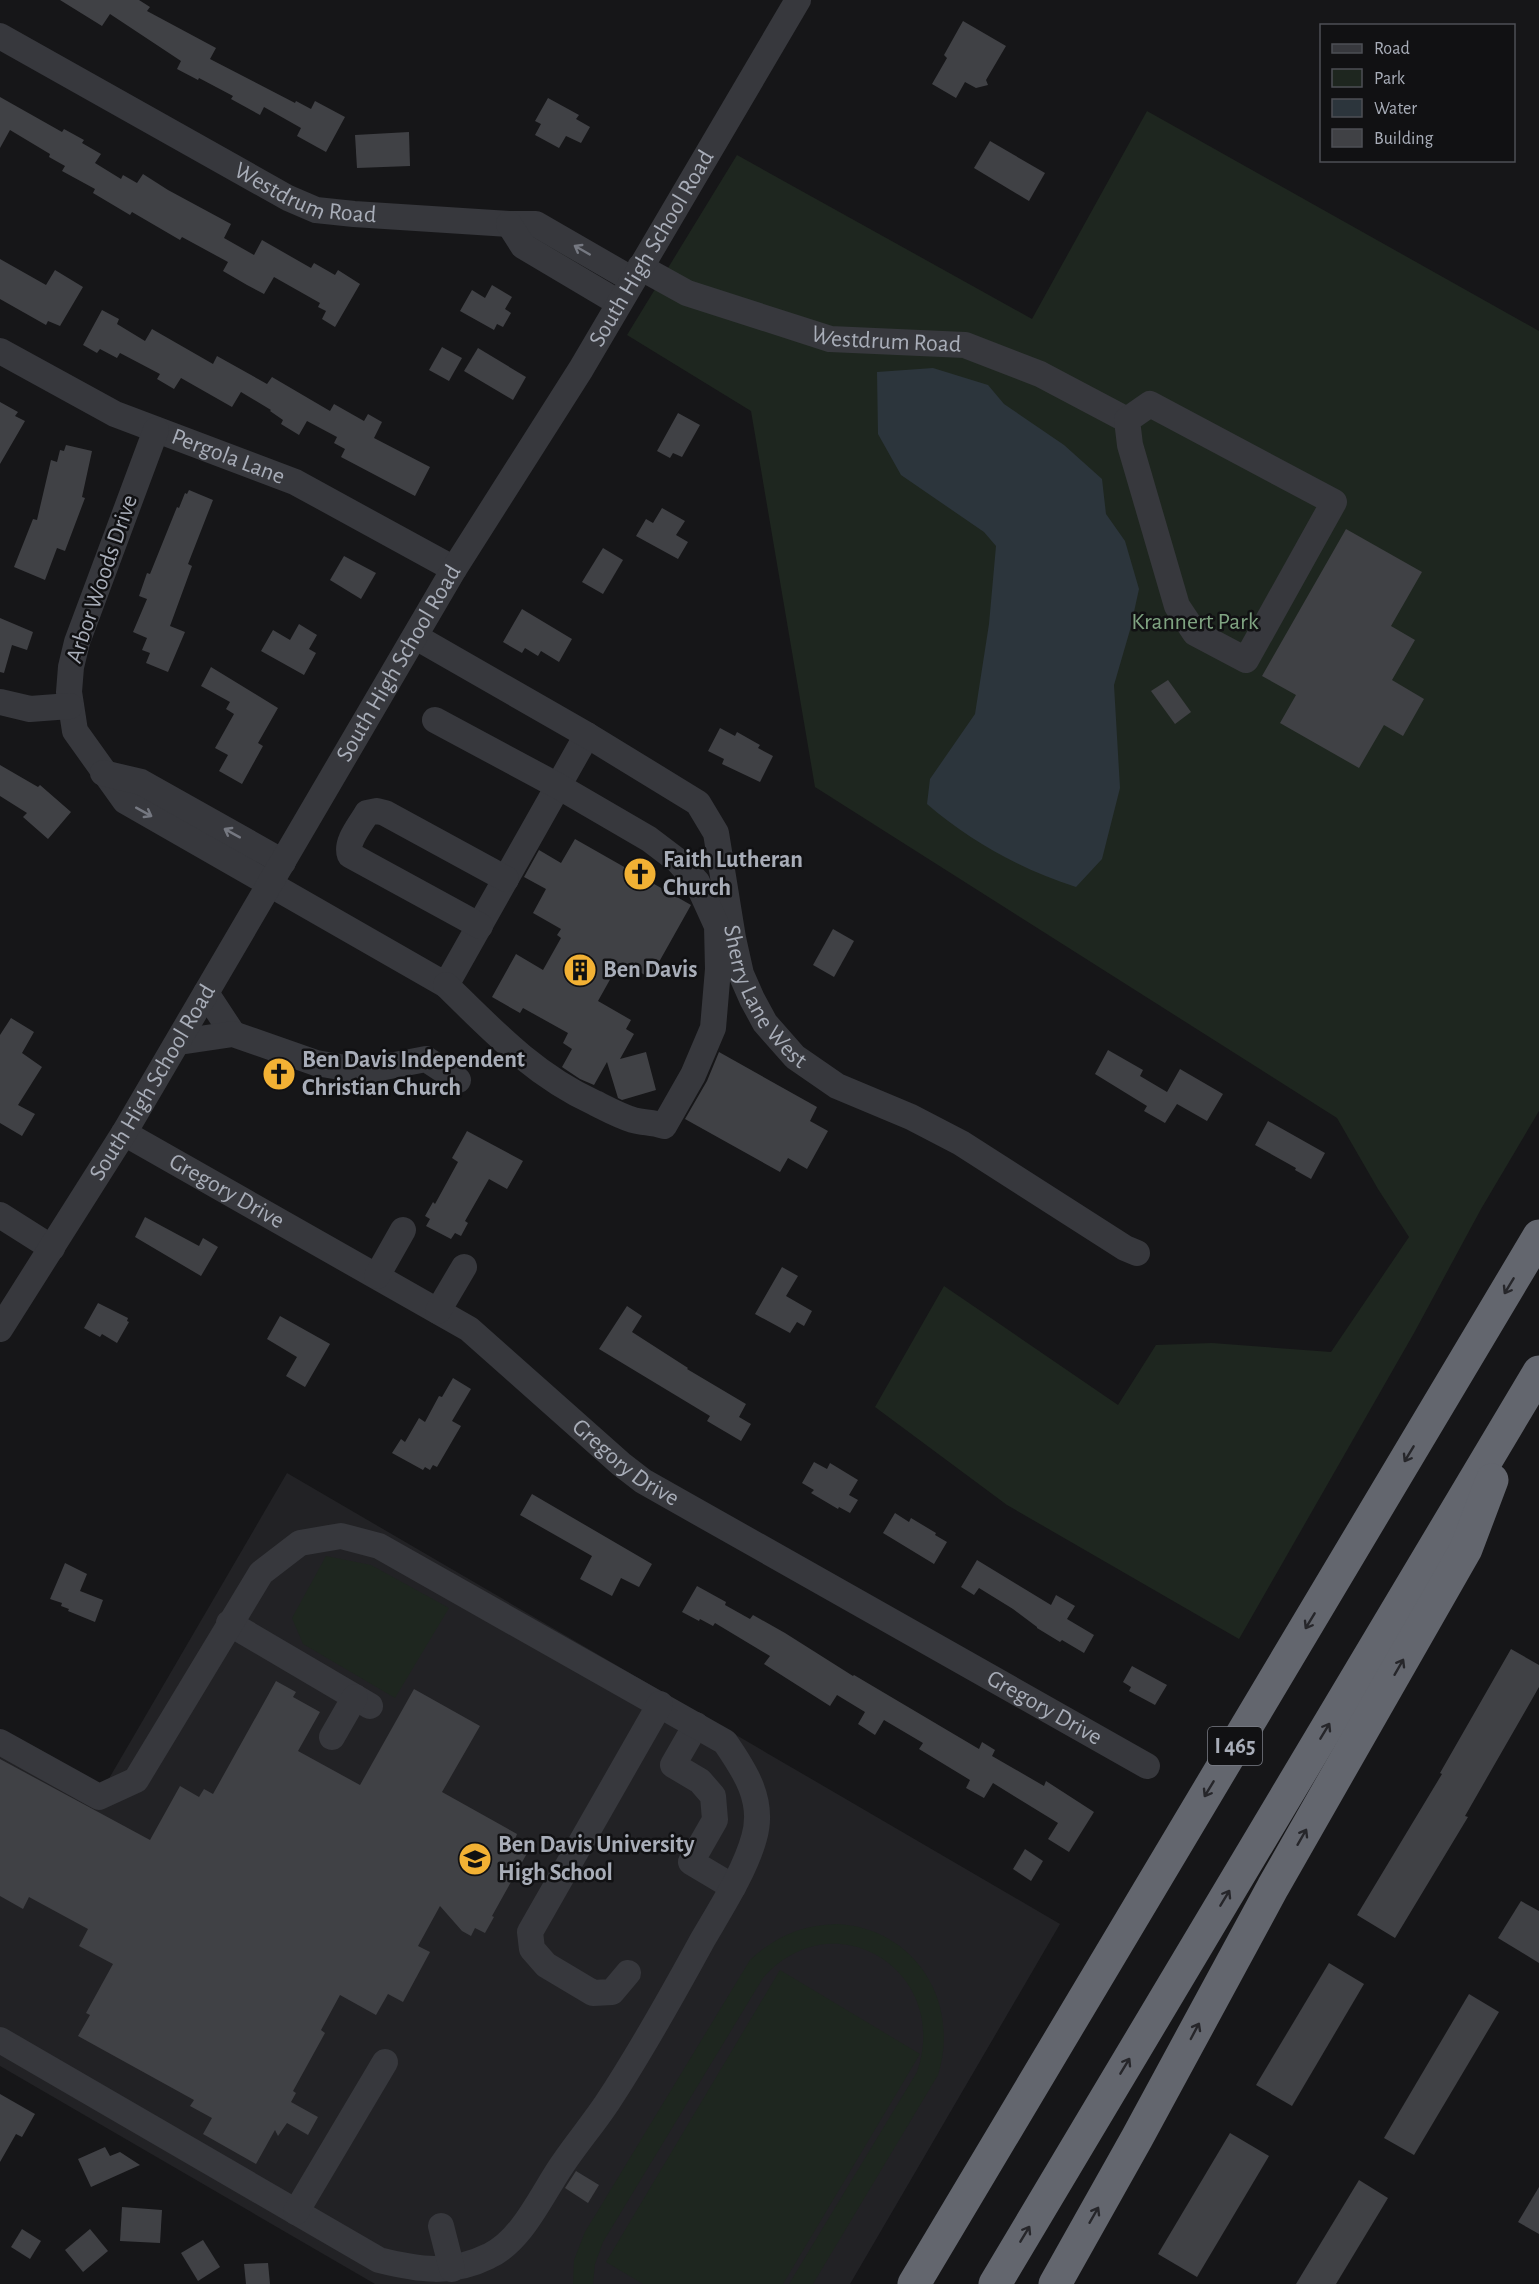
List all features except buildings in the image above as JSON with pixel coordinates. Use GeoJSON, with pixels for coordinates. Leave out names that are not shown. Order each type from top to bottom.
{"type":"FeatureCollection","features":[{"type":"Feature","properties":{"kind":"highway","name":"I 465"},"geometry":{"type":"LineString","coordinates":[[914,2284],[1539,1236]]}},
{"type":"Feature","properties":{"kind":"highway"},"geometry":{"type":"LineString","coordinates":[[995,2284],[1539,1372]]}},
{"type":"Feature","properties":{"kind":"highway"},"geometry":{"type":"LineString","coordinates":[[1055,2284],[1273,1887],[1466,1549],[1521,1402]]}},
{"type":"Feature","properties":{"kind":"highway"},"geometry":{"type":"LineString","coordinates":[[909,2284],[930,2256]]}},
{"type":"Feature","properties":{"kind":"street","name":"South High School Road"},"geometry":{"type":"LineString","coordinates":[[0,1329],[9,1295],[52,1248],[124,1133],[454,569],[581,369],[798,0]]}},
{"type":"Feature","properties":{"kind":"street","name":"Westdrum Road"},"geometry":{"type":"LineString","coordinates":[[0,36],[288,198],[316,210],[536,224],[636,273],[687,293],[830,339],[965,345],[1040,374],[1127,420]]}},
{"type":"Feature","properties":{"kind":"street"},"geometry":{"type":"LineString","coordinates":[[509,224],[523,246],[619,303]]}},
{"type":"Feature","properties":{"kind":"street","name":"Pergola Lane"},"geometry":{"type":"LineString","coordinates":[[0,351],[97,405],[295,483],[454,569]]}},
{"type":"Feature","properties":{"kind":"street"},"geometry":{"type":"LineString","coordinates":[[1150,404],[1334,502],[1246,660],[1195,633],[1177,606],[1130,445],[1127,420],[1150,404]]}},
{"type":"Feature","properties":{"kind":"street","name":"Arbor Woods Drive"},"geometry":{"type":"LineString","coordinates":[[156,430],[75,648],[69,675],[70,706],[75,731],[103,772],[125,801],[276,873],[446,985],[510,1048],[561,1085],[634,1120],[651,1121],[664,1126],[693,1075],[713,1028],[718,969],[717,926],[697,882],[678,861],[649,839],[558,786]]}},
{"type":"Feature","properties":{"kind":"street","name":"Sherry Lane West"},"geometry":{"type":"LineString","coordinates":[[416,637],[587,735],[698,803],[716,833],[741,974],[765,1023],[795,1057],[837,1086],[911,1117],[961,1143],[1125,1248],[1137,1252]]}},
{"type":"Feature","properties":{"kind":"street"},"geometry":{"type":"LineString","coordinates":[[0,702],[30,709],[70,706]]}},
{"type":"Feature","properties":{"kind":"street"},"geometry":{"type":"LineString","coordinates":[[435,720],[558,786]]}},
{"type":"Feature","properties":{"kind":"street"},"geometry":{"type":"LineString","coordinates":[[446,985],[587,735]]}},
{"type":"Feature","properties":{"kind":"street"},"geometry":{"type":"LineString","coordinates":[[480,926],[351,855],[348,850],[352,840],[367,813],[377,810],[506,879]]}},
{"type":"Feature","properties":{"kind":"street"},"geometry":{"type":"LineString","coordinates":[[206,993],[233,1034]]}},
{"type":"Feature","properties":{"kind":"street"},"geometry":{"type":"LineString","coordinates":[[179,1042],[233,1034],[316,1062],[364,1071],[426,1059],[458,1080]]}},
{"type":"Feature","properties":{"kind":"street","name":"Gregory Drive"},"geometry":{"type":"LineString","coordinates":[[124,1133],[482,1338],[621,1464],[643,1481],[1147,1766]]}},
{"type":"Feature","properties":{"kind":"street"},"geometry":{"type":"LineString","coordinates":[[0,1215],[52,1248]]}},
{"type":"Feature","properties":{"kind":"street"},"geometry":{"type":"LineString","coordinates":[[377,1276],[403,1230]]}},
{"type":"Feature","properties":{"kind":"street"},"geometry":{"type":"LineString","coordinates":[[438,1311],[464,1266]]}},
{"type":"Feature","properties":{"kind":"street"},"geometry":{"type":"LineString","coordinates":[[0,1742],[99,1797],[135,1780],[261,1573],[300,1544],[341,1536],[379,1546],[725,1742],[746,1771],[757,1803],[755,1837],[733,1887],[672,1995],[606,2104],[562,2165],[516,2236],[490,2256],[452,2269],[417,2269],[379,2260],[0,2040]]}},
{"type":"Feature","properties":{"kind":"street"},"geometry":{"type":"LineString","coordinates":[[229,1623],[363,1702],[332,1737]]}},
{"type":"Feature","properties":{"kind":"street"},"geometry":{"type":"LineString","coordinates":[[628,1973],[612,1992],[592,1993],[546,1965],[532,1949],[530,1932],[660,1704]]}},
{"type":"Feature","properties":{"kind":"street"},"geometry":{"type":"LineString","coordinates":[[696,1725],[673,1765],[700,1781],[713,1796],[715,1820],[691,1862],[733,1887]]}},
{"type":"Feature","properties":{"kind":"street"},"geometry":{"type":"LineString","coordinates":[[296,2212],[385,2062]]}},
{"type":"Feature","properties":{"kind":"street"},"geometry":{"type":"LineString","coordinates":[[441,2226],[452,2269]]}},
{"type":"Feature","properties":{"kind":"shaded area","name":"Ben Davis University High School"},"geometry":{"type":"Polygon","coordinates":[[[287,1473],[1060,1924],[850,2284],[375,2284],[0,2066],[0,1736],[100,1794],[287,1473]]]}},
{"type":"Feature","properties":{"kind":"green space","name":"Krannert Park"},"geometry":{"type":"Polygon","coordinates":[[[1147,111],[1539,331],[1539,1111],[1481,1209],[1414,1333],[1239,1639],[1007,1505],[875,1407],[944,1286],[1118,1405],[1156,1345],[1212,1343],[1331,1352],[1409,1237],[1337,1118],[815,787],[751,411],[627,335],[737,155],[1032,319],[1147,111]]]}},
{"type":"Feature","properties":{"kind":"green space"},"geometry":{"type":"Polygon","coordinates":[[[326,1556],[371,1565],[449,1608],[395,1698],[303,1644],[292,1618],[326,1556]]]}},
{"type":"Feature","properties":{"kind":"green space"},"geometry":{"type":"Polygon","coordinates":[[[837,1924],[865,1929],[889,1939],[909,1954],[925,1974],[937,1996],[943,2021],[943,2048],[938,2075],[813,2284],[789,2284],[917,2072],[923,2035],[918,2003],[902,1976],[879,1957],[852,1946],[822,1945],[791,1955],[763,1978],[603,2242],[595,2264],[593,2284],[573,2284],[574,2260],[585,2232],[750,1960],[770,1944],[790,1933],[837,1924]]]}},
{"type":"Feature","properties":{"kind":"green space"},"geometry":{"type":"Polygon","coordinates":[[[780,1970],[920,2054],[783,2284],[643,2284],[606,2262],[780,1970]]]}},
{"type":"Feature","properties":{"kind":"water"},"geometry":{"type":"Polygon","coordinates":[[[933,368],[988,385],[1004,404],[1064,445],[1102,479],[1106,514],[1125,541],[1139,589],[1114,685],[1120,788],[1102,859],[1076,887],[1036,872],[997,853],[961,830],[927,804],[930,779],[975,714],[989,624],[996,546],[984,532],[901,475],[878,434],[877,372],[933,368]]]}},
{"type":"Feature","properties":{"kind":"place","name":"Faith Lutheran Church"},"geometry":{"type":"Point","coordinates":[640,874]}},
{"type":"Feature","properties":{"kind":"place","name":"Ben Davis"},"geometry":{"type":"Point","coordinates":[580,970]}},
{"type":"Feature","properties":{"kind":"place","name":"Ben Davis Independent Christian Church"},"geometry":{"type":"Point","coordinates":[279,1074]}},
{"type":"Feature","properties":{"kind":"place","name":"Ben Davis University High School"},"geometry":{"type":"Point","coordinates":[475,1859]}}]}
